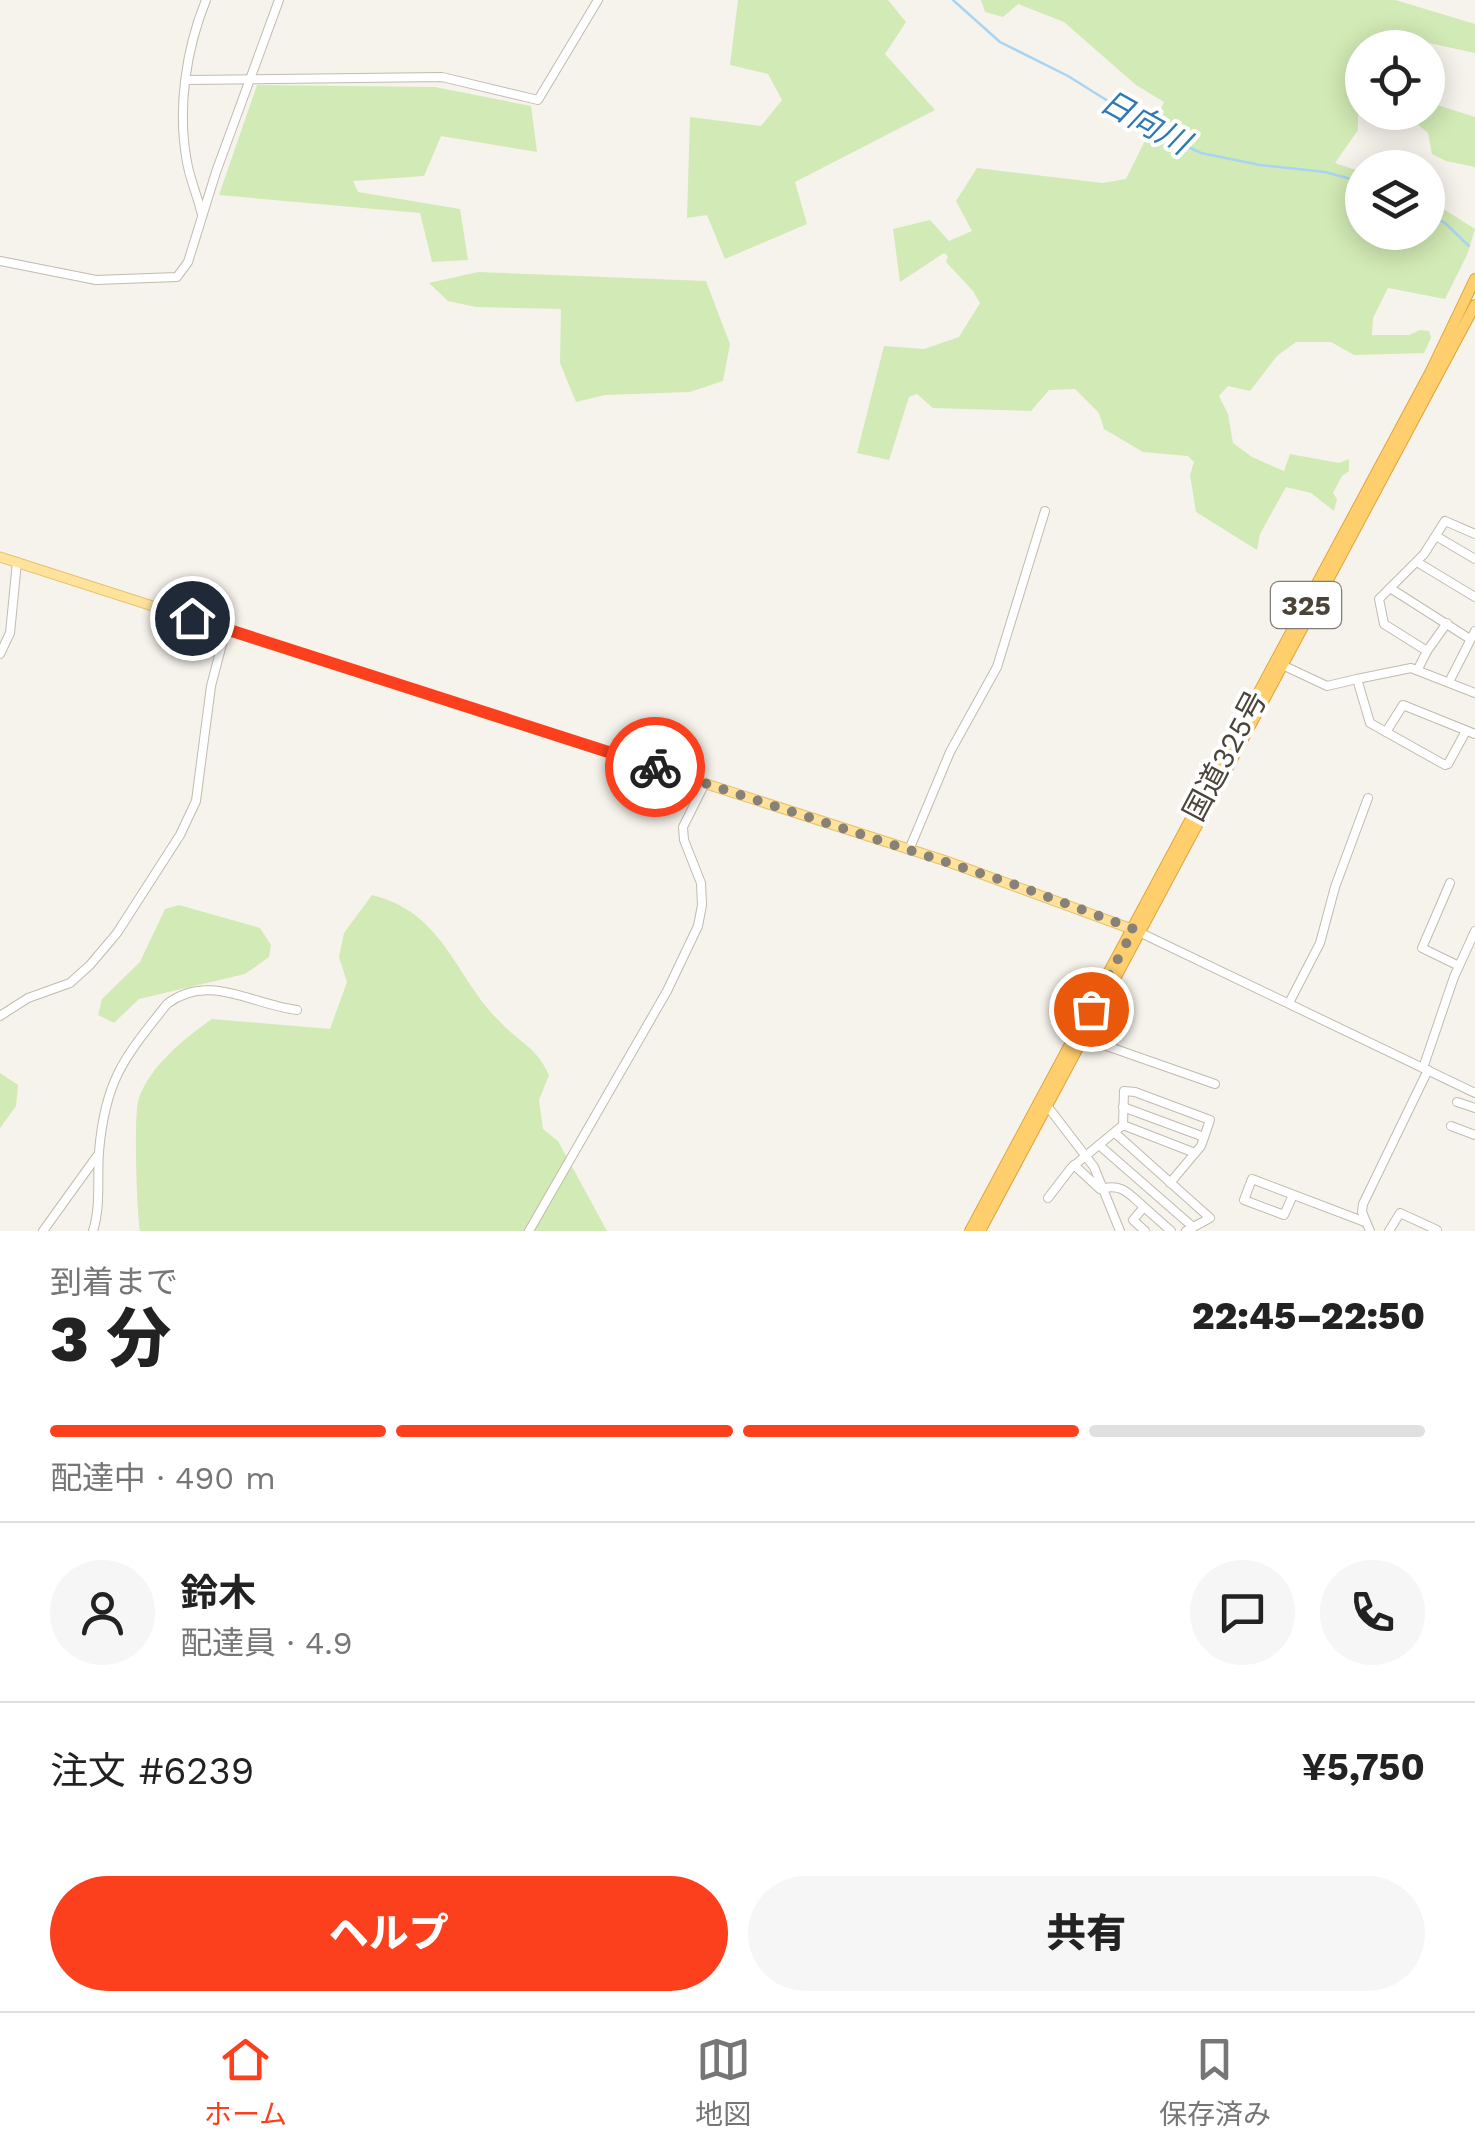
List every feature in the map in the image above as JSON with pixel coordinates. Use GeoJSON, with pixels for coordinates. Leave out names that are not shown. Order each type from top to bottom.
{"type":"FeatureCollection","features":[{"type":"Feature","properties":{"kind":"highway","name":"国道325号"},"geometry":{"type":"LineString","coordinates":[[1280,664],[1432,371],[1475,279]]}},
{"type":"Feature","properties":{"kind":"highway","name":"国道325号"},"geometry":{"type":"LineString","coordinates":[[970,1231],[1138,931],[1475,305]]}},
{"type":"Feature","properties":{"kind":"highway","name":"国道325号"},"geometry":{"type":"LineString","coordinates":[[980,1231],[1044,1102]]}},
{"type":"Feature","properties":{"kind":"main road"},"geometry":{"type":"LineString","coordinates":[[0,556],[909,850],[1138,931]]}},
{"type":"Feature","properties":{"kind":"street"},"geometry":{"type":"LineString","coordinates":[[202,217],[187,164],[186,80],[192,33],[206,0]]}},
{"type":"Feature","properties":{"kind":"street"},"geometry":{"type":"LineString","coordinates":[[0,261],[96,280],[177,278],[188,262],[216,172],[279,0]]}},
{"type":"Feature","properties":{"kind":"street"},"geometry":{"type":"LineString","coordinates":[[186,80],[442,77],[538,100],[598,0]]}},
{"type":"Feature","properties":{"kind":"street"},"geometry":{"type":"LineString","coordinates":[[909,850],[950,752],[997,667],[1045,510]]}},
{"type":"Feature","properties":{"kind":"street"},"geometry":{"type":"LineString","coordinates":[[1427,652],[1384,624],[1379,599],[1417,562],[1447,520],[1475,534]]}},
{"type":"Feature","properties":{"kind":"street"},"geometry":{"type":"LineString","coordinates":[[1436,536],[1475,559]]}},
{"type":"Feature","properties":{"kind":"street"},"geometry":{"type":"LineString","coordinates":[[0,654],[10,634],[18,562]]}},
{"type":"Feature","properties":{"kind":"street"},"geometry":{"type":"LineString","coordinates":[[1417,562],[1475,597]]}},
{"type":"Feature","properties":{"kind":"street"},"geometry":{"type":"LineString","coordinates":[[1390,588],[1472,635],[1449,682]]}},
{"type":"Feature","properties":{"kind":"street"},"geometry":{"type":"LineString","coordinates":[[1418,670],[1447,623]]}},
{"type":"Feature","properties":{"kind":"street"},"geometry":{"type":"LineString","coordinates":[[0,1016],[28,998],[70,983],[90,965],[125,922],[180,835],[196,800],[210,686],[226,629]]}},
{"type":"Feature","properties":{"kind":"street"},"geometry":{"type":"LineString","coordinates":[[1280,664],[1327,686],[1404,668],[1418,670],[1475,694]]}},
{"type":"Feature","properties":{"kind":"street"},"geometry":{"type":"LineString","coordinates":[[1357,680],[1367,721],[1386,732],[1447,766],[1471,733],[1403,706],[1386,732]]}},
{"type":"Feature","properties":{"kind":"street"},"geometry":{"type":"LineString","coordinates":[[529,1231],[667,991],[698,926],[701,883],[683,834],[705,783]]}},
{"type":"Feature","properties":{"kind":"street"},"geometry":{"type":"LineString","coordinates":[[1290,1003],[1320,944],[1335,888],[1368,798]]}},
{"type":"Feature","properties":{"kind":"street"},"geometry":{"type":"LineString","coordinates":[[1450,883],[1422,948],[1461,962],[1475,959]]}},
{"type":"Feature","properties":{"kind":"street"},"geometry":{"type":"LineString","coordinates":[[1138,931],[1475,1092]]}},
{"type":"Feature","properties":{"kind":"street"},"geometry":{"type":"LineString","coordinates":[[1367,1226],[1362,1212],[1367,1194],[1426,1069],[1475,931]]}},
{"type":"Feature","properties":{"kind":"street"},"geometry":{"type":"LineString","coordinates":[[92,1231],[99,1152],[112,1080],[167,1004],[180,994],[196,990],[236,993],[296,1010]]}},
{"type":"Feature","properties":{"kind":"street"},"geometry":{"type":"LineString","coordinates":[[1080,1037],[1215,1084]]}},
{"type":"Feature","properties":{"kind":"street"},"geometry":{"type":"LineString","coordinates":[[1048,1198],[1074,1165],[1123,1125],[1124,1090],[1210,1120],[1195,1153],[1170,1183]]}},
{"type":"Feature","properties":{"kind":"street"},"geometry":{"type":"LineString","coordinates":[[1044,1102],[1086,1156],[1104,1188],[1120,1231]]}},
{"type":"Feature","properties":{"kind":"street"},"geometry":{"type":"LineString","coordinates":[[1457,1102],[1475,1108]]}},
{"type":"Feature","properties":{"kind":"street"},"geometry":{"type":"LineString","coordinates":[[1123,1107],[1204,1138]]}},
{"type":"Feature","properties":{"kind":"street"},"geometry":{"type":"LineString","coordinates":[[1123,1125],[1195,1153]]}},
{"type":"Feature","properties":{"kind":"street"},"geometry":{"type":"LineString","coordinates":[[1451,1126],[1475,1135]]}},
{"type":"Feature","properties":{"kind":"street"},"geometry":{"type":"LineString","coordinates":[[1099,1145],[1189,1229],[1210,1218],[1115,1133]]}},
{"type":"Feature","properties":{"kind":"street"},"geometry":{"type":"LineString","coordinates":[[43,1231],[99,1152]]}},
{"type":"Feature","properties":{"kind":"street"},"geometry":{"type":"LineString","coordinates":[[1074,1165],[1100,1190],[1123,1187],[1171,1231]]}},
{"type":"Feature","properties":{"kind":"street"},"geometry":{"type":"LineString","coordinates":[[1293,1195],[1284,1215],[1244,1200],[1252,1180],[1293,1195],[1367,1226]]}},
{"type":"Feature","properties":{"kind":"street"},"geometry":{"type":"LineString","coordinates":[[1144,1207],[1133,1220],[1145,1231]]}},
{"type":"Feature","properties":{"kind":"street"},"geometry":{"type":"LineString","coordinates":[[1389,1231],[1400,1213],[1437,1230]]}},
{"type":"Feature","properties":{"kind":"green space"},"geometry":{"type":"Polygon","coordinates":[[[738,0],[888,0],[906,22],[885,54],[935,110],[795,182],[807,224],[725,259],[707,215],[687,218],[690,117],[761,126],[782,100],[768,74],[730,65],[738,0]]]}},
{"type":"Feature","properties":{"kind":"green space"},"geometry":{"type":"Polygon","coordinates":[[[981,0],[1395,0],[1475,24],[1475,53],[1445,46],[1445,30],[1345,30],[1345,130],[1358,130],[1335,163],[1345,166],[1345,250],[1445,250],[1445,210],[1475,229],[1445,299],[1388,288],[1373,318],[1372,335],[1429,331],[1431,338],[1424,353],[1354,355],[1331,342],[1296,342],[1277,356],[1250,391],[1228,386],[1219,396],[1228,414],[1233,443],[1252,457],[1284,471],[1290,454],[1339,463],[1349,459],[1349,471],[1333,493],[1337,499],[1334,511],[1311,493],[1286,487],[1260,534],[1257,550],[1196,512],[1190,475],[1194,462],[1188,456],[1143,452],[1104,429],[1099,413],[1075,389],[1049,390],[1031,411],[933,408],[917,394],[909,397],[889,460],[857,453],[884,346],[924,349],[959,337],[980,303],[946,262],[948,256],[944,253],[900,282],[893,229],[930,220],[949,241],[972,231],[956,201],[977,168],[1103,183],[1126,179],[1164,102],[1136,85],[1064,22],[1018,4],[1003,17],[985,12],[981,0]]]}},
{"type":"Feature","properties":{"kind":"green space"},"geometry":{"type":"Polygon","coordinates":[[[257,85],[435,87],[531,106],[537,152],[441,136],[424,176],[353,181],[358,192],[460,209],[468,260],[432,262],[420,213],[219,195],[257,85]]]}},
{"type":"Feature","properties":{"kind":"green space"},"geometry":{"type":"Polygon","coordinates":[[[1445,107],[1475,117],[1475,167],[1445,160],[1445,150],[1431,150],[1424,130],[1445,130],[1445,107]]]}},
{"type":"Feature","properties":{"kind":"green space"},"geometry":{"type":"Polygon","coordinates":[[[478,272],[706,281],[730,344],[723,381],[690,392],[605,395],[576,402],[560,363],[561,309],[476,307],[448,301],[429,283],[478,272]]]}},
{"type":"Feature","properties":{"kind":"green space"},"geometry":{"type":"Polygon","coordinates":[[[372,895],[397,904],[433,931],[486,1006],[539,1058],[549,1075],[539,1100],[543,1129],[558,1141],[607,1231],[140,1231],[137,1108],[151,1075],[180,1043],[212,1019],[330,1029],[347,982],[339,957],[344,933],[372,895]]]}},
{"type":"Feature","properties":{"kind":"green space"},"geometry":{"type":"Polygon","coordinates":[[[179,905],[260,928],[271,945],[269,957],[245,974],[139,999],[114,1023],[98,1015],[102,999],[140,962],[165,909],[179,905]]]}},
{"type":"Feature","properties":{"kind":"green space"},"geometry":{"type":"Polygon","coordinates":[[[0,1073],[18,1085],[16,1106],[0,1128],[0,1073]]]}},
{"type":"Feature","properties":{"kind":"waterway","name":"日向川"},"geometry":{"type":"LineString","coordinates":[[953,0],[1000,42],[1068,76],[1159,133],[1201,153],[1345,177]]}},
{"type":"Feature","properties":{"kind":"waterway","name":"日向川"},"geometry":{"type":"LineString","coordinates":[[1445,223],[1469,246]]}},
{"type":"Feature","properties":{"kind":"way so far"},"geometry":{"type":"LineString","coordinates":[[655,767],[1013,884],[1134,929],[1091,1009]]}},
{"type":"Feature","properties":{"kind":"route"},"geometry":{"type":"LineString","coordinates":[[192,618],[655,767]]}}]}
